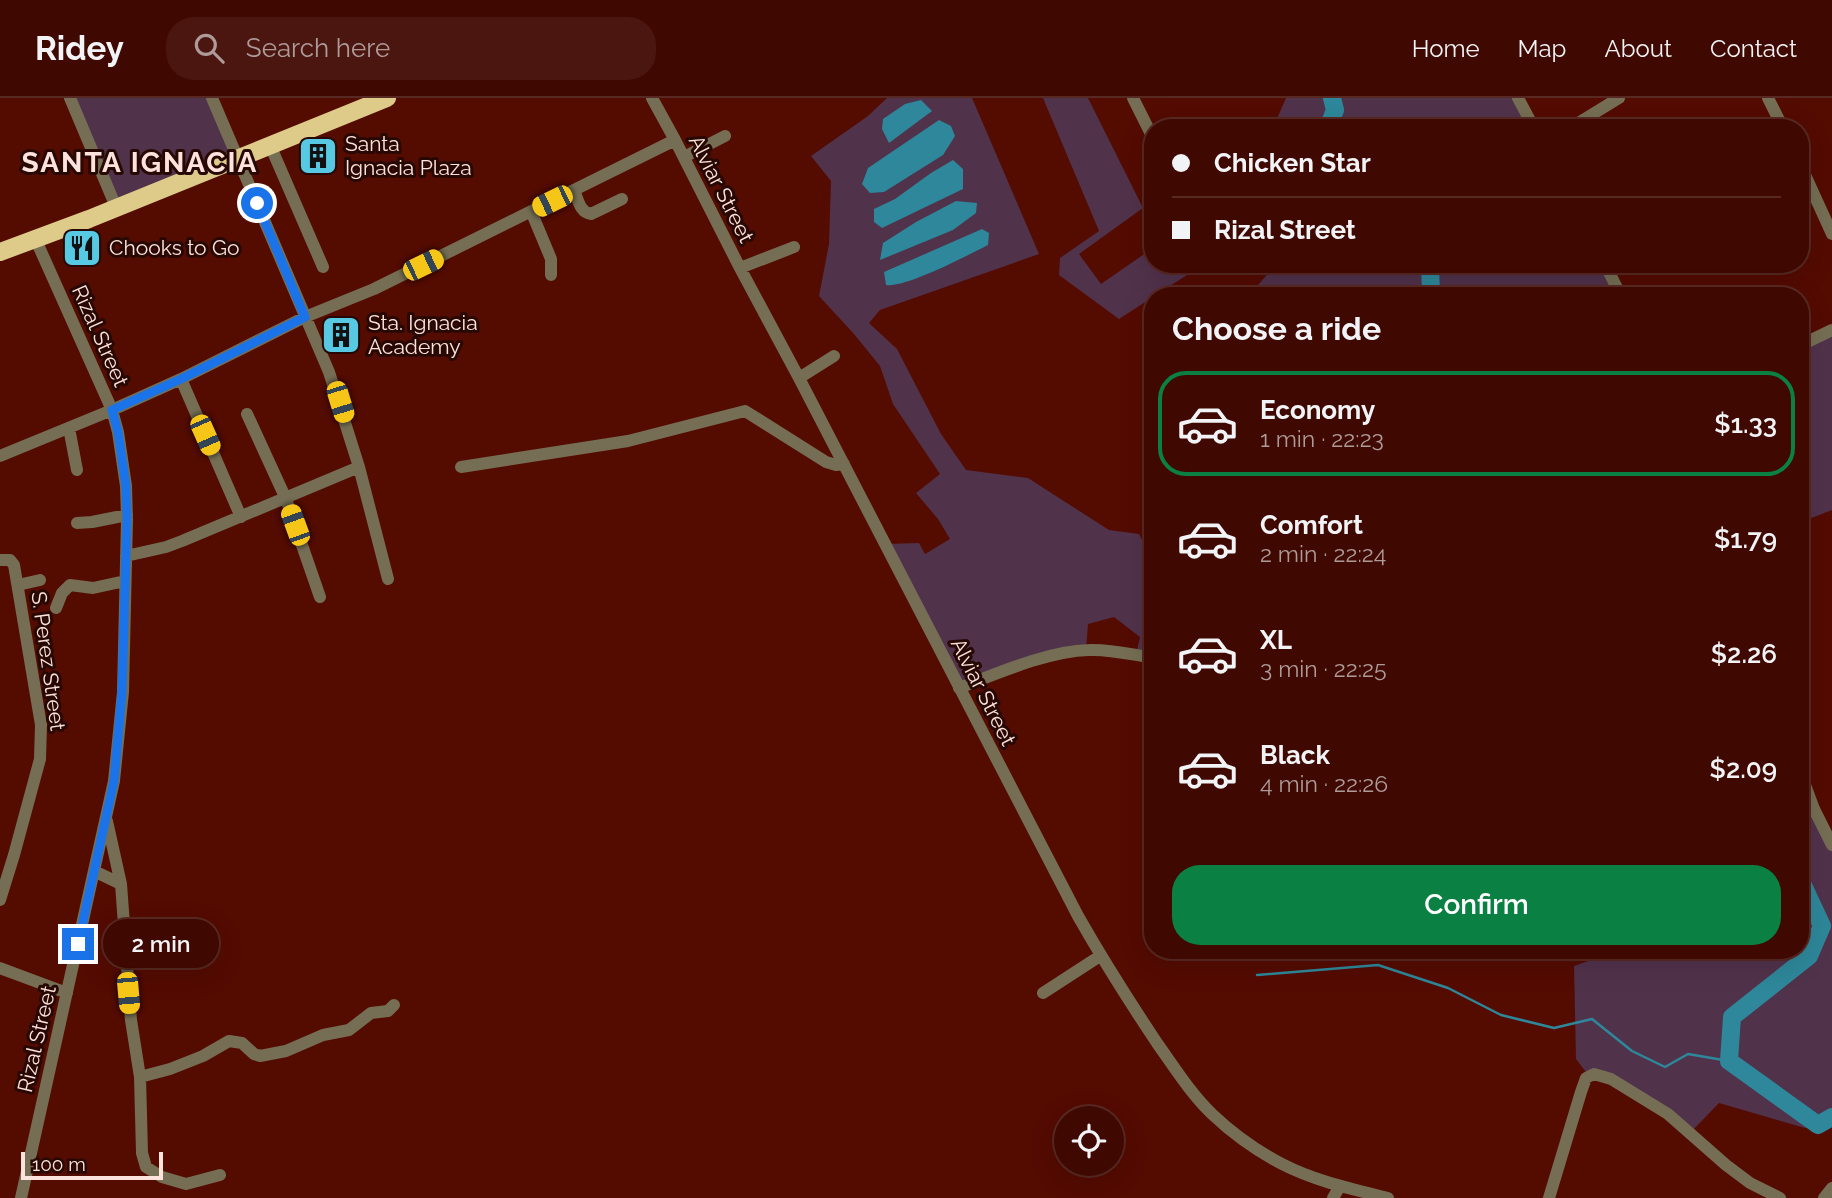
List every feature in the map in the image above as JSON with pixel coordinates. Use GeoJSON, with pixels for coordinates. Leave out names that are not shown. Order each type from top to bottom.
{"type":"FeatureCollection","features":[{"type":"Feature","properties":{"kind":"highway"},"geometry":{"type":"LineString","coordinates":[[0,252],[387,98]]}},
{"type":"Feature","properties":{"kind":"street"},"geometry":{"type":"LineString","coordinates":[[70,98],[116,207]]}},
{"type":"Feature","properties":{"kind":"street"},"geometry":{"type":"LineString","coordinates":[[212,98],[329,372],[359,467],[388,579]]}},
{"type":"Feature","properties":{"kind":"street","name":"Alviar Street"},"geometry":{"type":"LineString","coordinates":[[652,98],[1078,916],[1124,995],[1196,1096],[1212,1114],[1248,1142],[1283,1164],[1312,1177],[1388,1198]]}},
{"type":"Feature","properties":{"kind":"street"},"geometry":{"type":"LineString","coordinates":[[1133,98],[1144,120]]}},
{"type":"Feature","properties":{"kind":"street"},"geometry":{"type":"LineString","coordinates":[[1518,98],[1529,119]]}},
{"type":"Feature","properties":{"kind":"street"},"geometry":{"type":"LineString","coordinates":[[1585,119],[1619,98]]}},
{"type":"Feature","properties":{"kind":"street"},"geometry":{"type":"LineString","coordinates":[[1768,98],[1778,119]]}},
{"type":"Feature","properties":{"kind":"street"},"geometry":{"type":"LineString","coordinates":[[684,158],[725,136]]}},
{"type":"Feature","properties":{"kind":"street"},"geometry":{"type":"LineString","coordinates":[[0,456],[112,410],[305,317],[374,289],[675,140]]}},
{"type":"Feature","properties":{"kind":"street"},"geometry":{"type":"LineString","coordinates":[[270,145],[323,267]]}},
{"type":"Feature","properties":{"kind":"street"},"geometry":{"type":"LineString","coordinates":[[1809,184],[1832,234]]}},
{"type":"Feature","properties":{"kind":"street"},"geometry":{"type":"LineString","coordinates":[[574,190],[587,214],[622,199]]}},
{"type":"Feature","properties":{"kind":"street"},"geometry":{"type":"LineString","coordinates":[[531,211],[551,259],[551,275]]}},
{"type":"Feature","properties":{"kind":"street","name":"Rizal Street"},"geometry":{"type":"LineString","coordinates":[[20,1198],[114,781],[122,692],[127,515],[126,486],[112,410],[35,238]]}},
{"type":"Feature","properties":{"kind":"street"},"geometry":{"type":"LineString","coordinates":[[740,268],[794,247]]}},
{"type":"Feature","properties":{"kind":"street"},"geometry":{"type":"LineString","coordinates":[[1809,341],[1832,330]]}},
{"type":"Feature","properties":{"kind":"street"},"geometry":{"type":"LineString","coordinates":[[799,378],[834,356]]}},
{"type":"Feature","properties":{"kind":"street"},"geometry":{"type":"LineString","coordinates":[[181,379],[241,517]]}},
{"type":"Feature","properties":{"kind":"street"},"geometry":{"type":"LineString","coordinates":[[461,467],[628,441],[745,411],[827,462],[844,464]]}},
{"type":"Feature","properties":{"kind":"street"},"geometry":{"type":"LineString","coordinates":[[247,414],[286,499],[320,597]]}},
{"type":"Feature","properties":{"kind":"street"},"geometry":{"type":"LineString","coordinates":[[69,428],[77,470]]}},
{"type":"Feature","properties":{"kind":"street"},"geometry":{"type":"LineString","coordinates":[[126,556],[174,544],[359,467]]}},
{"type":"Feature","properties":{"kind":"street"},"geometry":{"type":"LineString","coordinates":[[77,523],[127,515]]}},
{"type":"Feature","properties":{"kind":"street","name":"S. Perez Street"},"geometry":{"type":"LineString","coordinates":[[0,560],[10,561],[14,565],[41,725],[40,758],[0,900]]}},
{"type":"Feature","properties":{"kind":"street"},"geometry":{"type":"LineString","coordinates":[[18,585],[40,580]]}},
{"type":"Feature","properties":{"kind":"street"},"geometry":{"type":"LineString","coordinates":[[56,608],[62,593],[70,585],[93,588],[125,581]]}},
{"type":"Feature","properties":{"kind":"street"},"geometry":{"type":"LineString","coordinates":[[959,688],[1016,667],[1073,651],[1092,650],[1144,656]]}},
{"type":"Feature","properties":{"kind":"street"},"geometry":{"type":"LineString","coordinates":[[1809,796],[1832,845]]}},
{"type":"Feature","properties":{"kind":"street"},"geometry":{"type":"LineString","coordinates":[[106,817],[121,884],[131,1020],[140,1076],[142,1153],[146,1167],[162,1177],[186,1184],[220,1175]]}},
{"type":"Feature","properties":{"kind":"street"},"geometry":{"type":"LineString","coordinates":[[94,871],[121,884]]}},
{"type":"Feature","properties":{"kind":"street"},"geometry":{"type":"LineString","coordinates":[[1043,993],[1100,956]]}},
{"type":"Feature","properties":{"kind":"street"},"geometry":{"type":"LineString","coordinates":[[0,968],[67,993]]}},
{"type":"Feature","properties":{"kind":"street"},"geometry":{"type":"LineString","coordinates":[[140,1076],[170,1069],[203,1056],[229,1041],[242,1043],[260,1056],[286,1051],[323,1034],[349,1030],[371,1013],[388,1011],[394,1005]]}},
{"type":"Feature","properties":{"kind":"street"},"geometry":{"type":"LineString","coordinates":[[1549,1198],[1586,1080],[1591,1075],[1599,1074],[1618,1082],[1668,1114],[1726,1166],[1750,1183],[1780,1198]]}},
{"type":"Feature","properties":{"kind":"street"},"geometry":{"type":"LineString","coordinates":[[1333,1198],[1340,1186]]}},
{"type":"Feature","properties":{"kind":"street"},"geometry":{"type":"LineString","coordinates":[[1824,1198],[1832,1188]]}},
{"type":"Feature","properties":{"kind":"shaded area"},"geometry":{"type":"Polygon","coordinates":[[[70,98],[211,98],[236,157],[117,205],[70,98]]]}},
{"type":"Feature","properties":{"kind":"shaded area"},"geometry":{"type":"Polygon","coordinates":[[[887,98],[972,98],[1039,254],[880,310],[869,323],[897,349],[941,434],[966,470],[1028,478],[1109,530],[1139,534],[1144,544],[1144,655],[1136,655],[1140,637],[1114,617],[1088,624],[1086,650],[959,688],[885,544],[919,543],[925,554],[950,539],[938,519],[916,493],[940,474],[893,404],[880,366],[819,296],[829,244],[831,181],[811,156],[868,116],[887,98]]]}},
{"type":"Feature","properties":{"kind":"shaded area"},"geometry":{"type":"Polygon","coordinates":[[[1043,98],[1088,98],[1143,208],[1079,254],[1101,284],[1144,254],[1144,273],[1190,273],[1168,287],[1144,287],[1144,303],[1119,319],[1059,275],[1060,258],[1099,231],[1043,98]]]}},
{"type":"Feature","properties":{"kind":"shaded area"},"geometry":{"type":"Polygon","coordinates":[[[1286,98],[1518,98],[1529,119],[1277,119],[1286,98]]]}},
{"type":"Feature","properties":{"kind":"shaded area"},"geometry":{"type":"Polygon","coordinates":[[[1269,273],[1609,273],[1616,287],[1256,287],[1269,273]]]}},
{"type":"Feature","properties":{"kind":"shaded area"},"geometry":{"type":"Polygon","coordinates":[[[1832,329],[1832,510],[1809,519],[1809,340],[1832,329]]]}},
{"type":"Feature","properties":{"kind":"shaded area"},"geometry":{"type":"Polygon","coordinates":[[[1809,792],[1832,845],[1832,1120],[1805,1128],[1719,1103],[1690,1133],[1611,1079],[1589,1076],[1576,1059],[1574,966],[1594,959],[1809,959],[1809,792]]]}},
{"type":"Feature","properties":{"kind":"water"},"geometry":{"type":"Polygon","coordinates":[[[921,100],[932,111],[889,143],[882,129],[883,119],[905,104],[921,100]]]}},
{"type":"Feature","properties":{"kind":"water"},"geometry":{"type":"Polygon","coordinates":[[[939,120],[951,126],[955,136],[943,155],[884,192],[870,193],[862,184],[868,168],[939,120]]]}},
{"type":"Feature","properties":{"kind":"water"},"geometry":{"type":"Polygon","coordinates":[[[953,160],[963,169],[963,189],[882,228],[874,222],[874,209],[895,199],[953,160]]]}},
{"type":"Feature","properties":{"kind":"water"},"geometry":{"type":"Polygon","coordinates":[[[956,201],[977,203],[976,213],[953,230],[880,260],[883,243],[956,201]]]}},
{"type":"Feature","properties":{"kind":"water"},"geometry":{"type":"Polygon","coordinates":[[[982,229],[989,233],[988,245],[922,276],[895,285],[886,285],[884,272],[982,229]]]}},
{"type":"Feature","properties":{"kind":"waterway"},"geometry":{"type":"LineString","coordinates":[[1332,98],[1335,110],[1332,119]]}},
{"type":"Feature","properties":{"kind":"waterway"},"geometry":{"type":"LineString","coordinates":[[1430,273],[1431,287]]}},
{"type":"Feature","properties":{"kind":"waterway"},"geometry":{"type":"LineString","coordinates":[[1809,898],[1822,926],[1809,956]]}},
{"type":"Feature","properties":{"kind":"waterway"},"geometry":{"type":"LineString","coordinates":[[1805,959],[1732,1017],[1729,1061],[1818,1125],[1832,1117]]}},
{"type":"Feature","properties":{"kind":"waterway"},"geometry":{"type":"LineString","coordinates":[[1257,975],[1378,965],[1448,988],[1501,1015],[1554,1028],[1592,1019],[1632,1051],[1665,1067],[1688,1054],[1729,1061]]}},
{"type":"Feature","properties":{"kind":"place","name":"Santa Ignacia Plaza"},"geometry":{"type":"Point","coordinates":[318,156]}},
{"type":"Feature","properties":{"kind":"place","name":"Chooks to Go"},"geometry":{"type":"Point","coordinates":[82,248]}},
{"type":"Feature","properties":{"kind":"place","name":"Sta. Ignacia Academy"},"geometry":{"type":"Point","coordinates":[341,335]}},
{"type":"Feature","properties":{"kind":"district","name":"SANTA IGNACIA"},"geometry":{"type":"Point","coordinates":[140,162]}},
{"type":"Feature","properties":{"kind":"route"},"geometry":{"type":"LineString","coordinates":[[78,944],[114,781],[122,692],[126,486],[112,410],[305,317],[257,203]]}}]}
